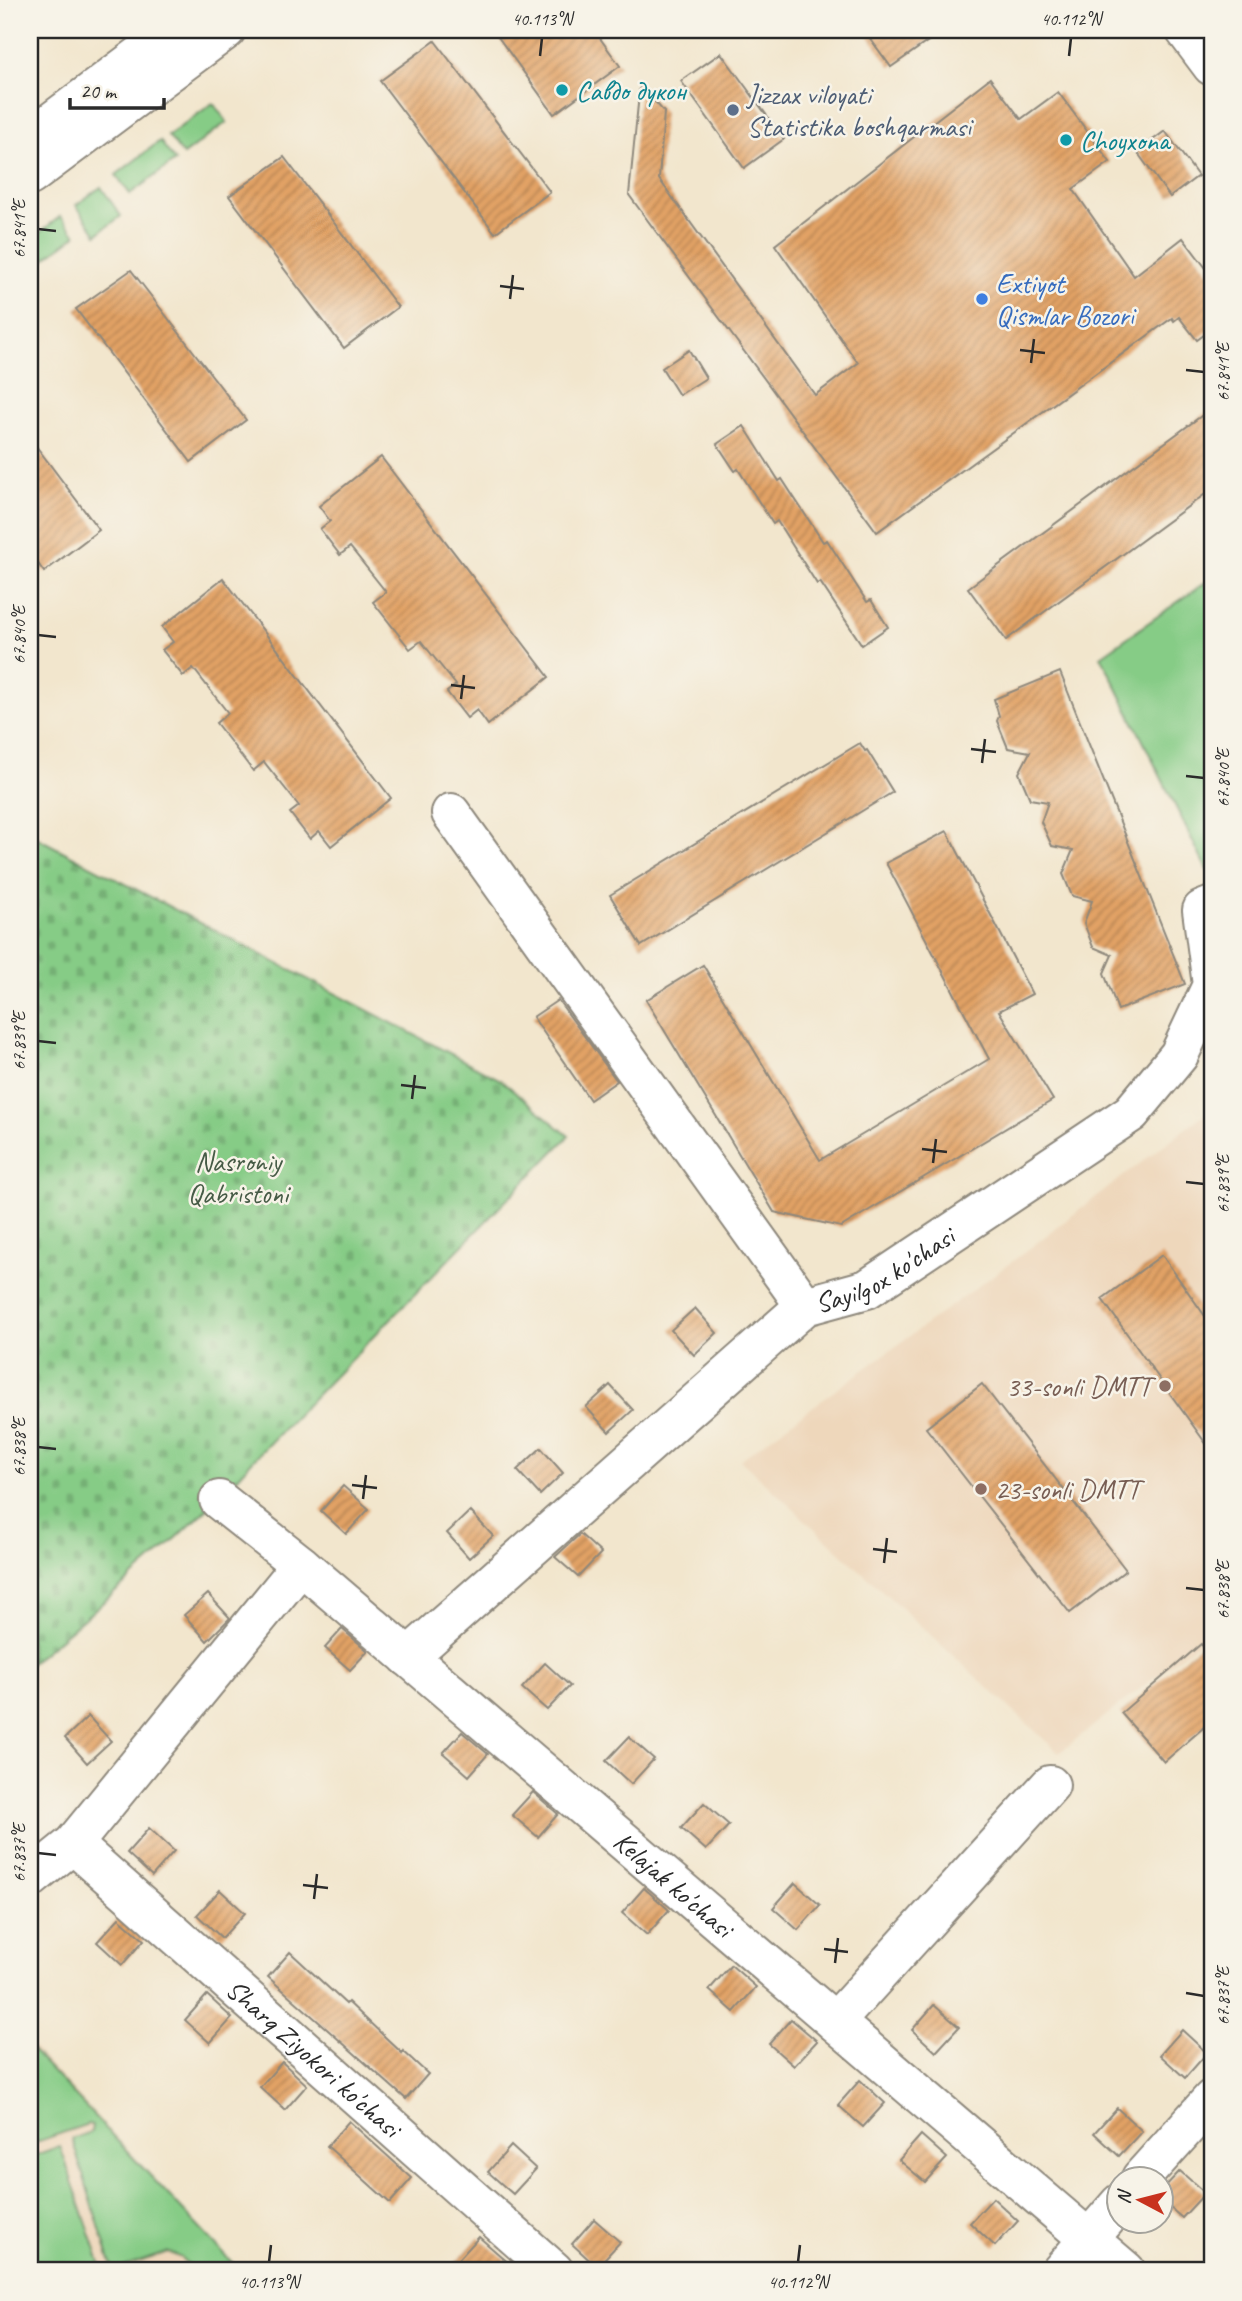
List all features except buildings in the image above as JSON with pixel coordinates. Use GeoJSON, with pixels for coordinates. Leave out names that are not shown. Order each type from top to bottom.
{"type":"FeatureCollection","features":[{"type":"Feature","properties":{"kind":"street"},"geometry":{"type":"LineString","coordinates":[[30,138],[174,30]]}},
{"type":"Feature","properties":{"kind":"street"},"geometry":{"type":"LineString","coordinates":[[30,176],[226,30]]}},
{"type":"Feature","properties":{"kind":"street"},"geometry":{"type":"LineString","coordinates":[[1185,30],[1212,66]]}},
{"type":"Feature","properties":{"kind":"street"},"geometry":{"type":"LineString","coordinates":[[451,813],[805,1306]]}},
{"type":"Feature","properties":{"kind":"street","name":"Sayilgox ko'chasi"},"geometry":{"type":"LineString","coordinates":[[408,1657],[805,1306],[867,1289],[1131,1113],[1179,1055],[1212,985],[1202,911],[1212,906]]}},
{"type":"Feature","properties":{"kind":"street","name":"Kelajak ko'chasi"},"geometry":{"type":"LineString","coordinates":[[219,1500],[301,1564],[1126,2271]]}},
{"type":"Feature","properties":{"kind":"street"},"geometry":{"type":"LineString","coordinates":[[30,1879],[73,1844],[301,1564]]}},
{"type":"Feature","properties":{"kind":"street"},"geometry":{"type":"LineString","coordinates":[[835,2022],[1050,1785]]}},
{"type":"Feature","properties":{"kind":"street","name":"Sharq Ziyokori ko'chasi"},"geometry":{"type":"LineString","coordinates":[[73,1844],[554,2271]]}},
{"type":"Feature","properties":{"kind":"street"},"geometry":{"type":"LineString","coordinates":[[1154,2164],[1212,2099]]}},
{"type":"Feature","properties":{"kind":"street"},"geometry":{"type":"LineString","coordinates":[[1061,2271],[1106,2218]]}},
{"type":"Feature","properties":{"kind":"shaded area","name":"23-sonli DMTT"},"geometry":{"type":"Polygon","coordinates":[[[1212,1108],[1212,1632],[1059,1753],[740,1460],[1021,1255],[1212,1108]]]}},
{"type":"Feature","properties":{"kind":"shaded area"},"geometry":{"type":"Polygon","coordinates":[[[30,2044],[240,2271],[30,2271],[30,2044]]]}},
{"type":"Feature","properties":{"kind":"green space"},"geometry":{"type":"Polygon","coordinates":[[[213,103],[227,122],[183,155],[168,136],[213,103]]]}},
{"type":"Feature","properties":{"kind":"green space"},"geometry":{"type":"Polygon","coordinates":[[[160,141],[175,161],[130,194],[116,175],[160,141]]]}},
{"type":"Feature","properties":{"kind":"green space"},"geometry":{"type":"Polygon","coordinates":[[[101,187],[121,216],[97,234],[76,205],[101,187]]]}},
{"type":"Feature","properties":{"kind":"green space"},"geometry":{"type":"Polygon","coordinates":[[[61,216],[76,235],[31,269],[30,240],[61,216]]]}},
{"type":"Feature","properties":{"kind":"green space"},"geometry":{"type":"Polygon","coordinates":[[[1212,578],[1212,871],[1207,870],[1101,656],[1212,578]]]}},
{"type":"Feature","properties":{"kind":"green space","name":"Nasroniy Qabristoni"},"geometry":{"type":"Polygon","coordinates":[[[30,834],[501,1080],[569,1136],[200,1516],[145,1567],[30,1664],[30,834]]]}},
{"type":"Feature","properties":{"kind":"green space"},"geometry":{"type":"Polygon","coordinates":[[[30,2048],[240,2271],[196,2271],[181,2258],[168,2252],[113,2271],[72,2139],[91,2132],[92,2125],[88,2124],[30,2144],[30,2048]]]}},
{"type":"Feature","properties":{"kind":"green space"},"geometry":{"type":"Polygon","coordinates":[[[60,2146],[103,2271],[30,2271],[30,2157],[60,2146]]]}},
{"type":"Feature","properties":{"kind":"place","name":"Cавдо дукон"},"geometry":{"type":"Point","coordinates":[562,90]}},
{"type":"Feature","properties":{"kind":"place","name":"Jizzax viloyati Statistika boshqarmasi"},"geometry":{"type":"Point","coordinates":[733,110]}},
{"type":"Feature","properties":{"kind":"place","name":"Choyxona"},"geometry":{"type":"Point","coordinates":[1066,140]}},
{"type":"Feature","properties":{"kind":"place","name":"Extiyot Qismlar Bozori"},"geometry":{"type":"Point","coordinates":[982,299]}},
{"type":"Feature","properties":{"kind":"place","name":"33-sonli DMTT"},"geometry":{"type":"Point","coordinates":[1165,1386]}},
{"type":"Feature","properties":{"kind":"place","name":"23-sonli DMTT"},"geometry":{"type":"Point","coordinates":[981,1489]}}]}
